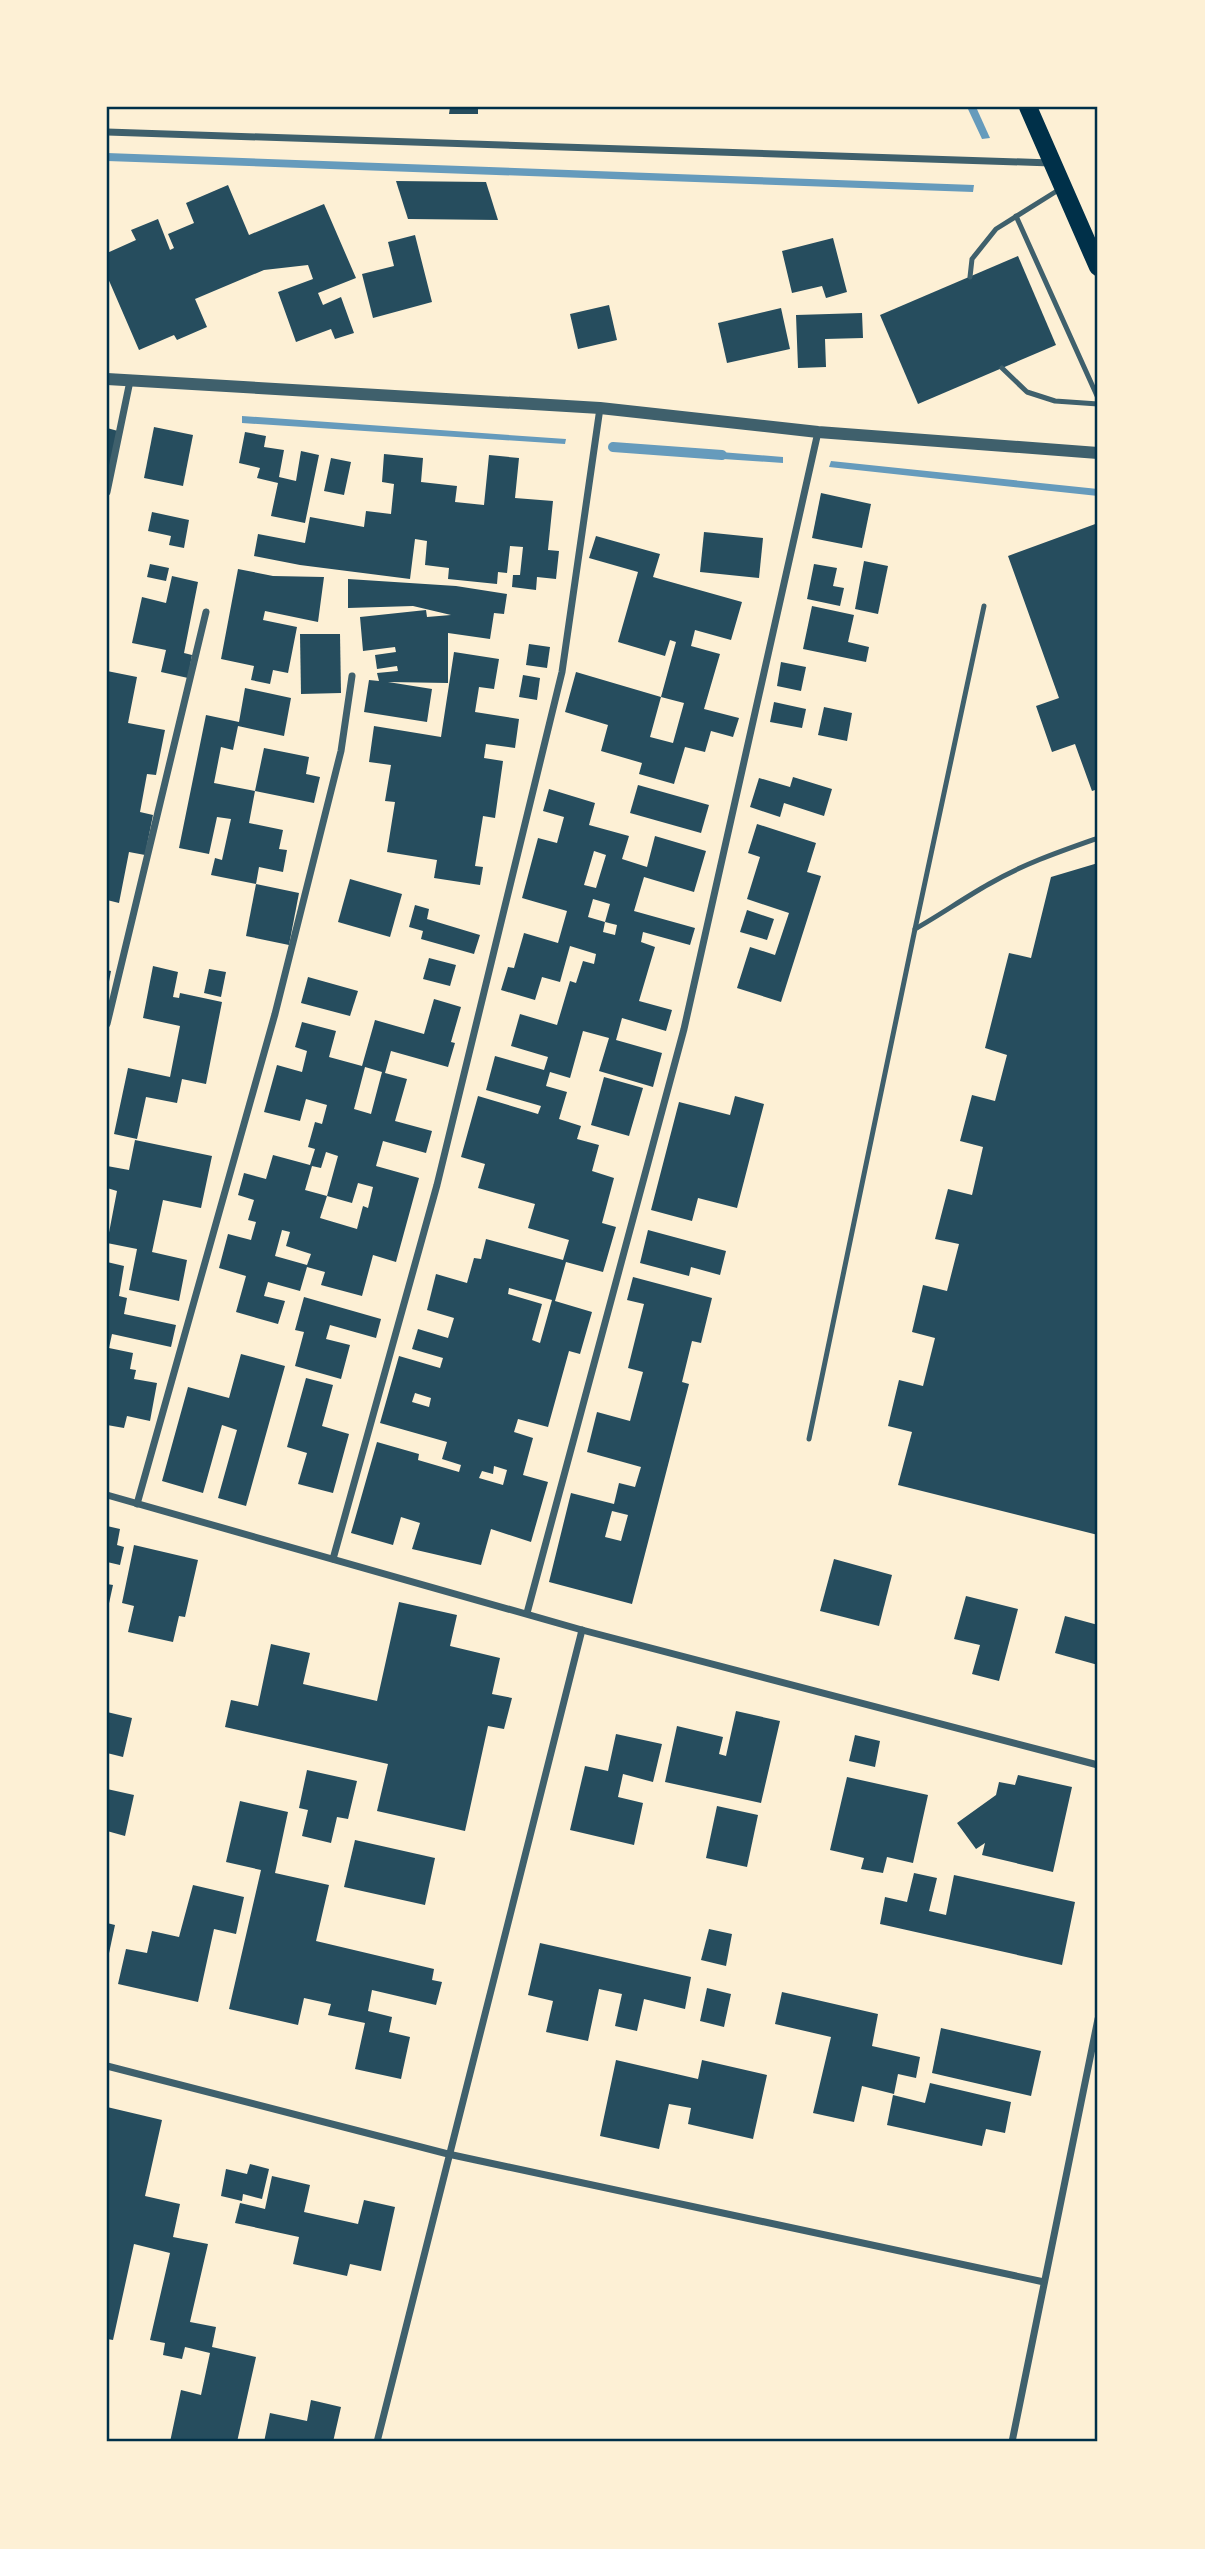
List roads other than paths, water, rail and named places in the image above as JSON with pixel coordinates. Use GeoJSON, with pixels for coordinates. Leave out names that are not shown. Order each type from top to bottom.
{"type":"FeatureCollection","features":[{"type":"Feature","properties":{"kind":"main road"},"geometry":{"type":"LineString","coordinates":[[1028,107],[1098,267]]}},
{"type":"Feature","properties":{"kind":"street"},"geometry":{"type":"LineString","coordinates":[[107,132],[1051,163]]}},
{"type":"Feature","properties":{"kind":"street"},"geometry":{"type":"LineString","coordinates":[[107,379],[600,408],[818,432],[1098,453]]}},
{"type":"Feature","properties":{"kind":"street"},"geometry":{"type":"LineString","coordinates":[[107,492],[130,381]]}},
{"type":"Feature","properties":{"kind":"street"},"geometry":{"type":"LineString","coordinates":[[333,1559],[437,1185],[562,672],[600,408]]}},
{"type":"Feature","properties":{"kind":"street"},"geometry":{"type":"LineString","coordinates":[[527,1613],[684,1029],[818,432]]}},
{"type":"Feature","properties":{"kind":"street"},"geometry":{"type":"LineString","coordinates":[[107,1024],[206,612]]}},
{"type":"Feature","properties":{"kind":"street"},"geometry":{"type":"LineString","coordinates":[[137,1504],[275,1014],[341,751],[352,676]]}},
{"type":"Feature","properties":{"kind":"street"},"geometry":{"type":"LineString","coordinates":[[107,1495],[582,1630],[1098,1765]]}},
{"type":"Feature","properties":{"kind":"street"},"geometry":{"type":"LineString","coordinates":[[377,2442],[582,1630]]}},
{"type":"Feature","properties":{"kind":"street"},"geometry":{"type":"LineString","coordinates":[[1012,2442],[1098,2019]]}},
{"type":"Feature","properties":{"kind":"street"},"geometry":{"type":"LineString","coordinates":[[107,2066],[448,2154],[1044,2283]]}},
{"type":"Feature","properties":{"kind":"lane"},"geometry":{"type":"LineString","coordinates":[[970,277],[972,260],[996,229],[1062,187]]}},
{"type":"Feature","properties":{"kind":"lane"},"geometry":{"type":"LineString","coordinates":[[1016,216],[1098,398]]}},
{"type":"Feature","properties":{"kind":"lane"},"geometry":{"type":"LineString","coordinates":[[1002,368],[1027,392],[1055,401],[1098,404]]}},
{"type":"Feature","properties":{"kind":"lane"},"geometry":{"type":"LineString","coordinates":[[809,1439],[984,606]]}},
{"type":"Feature","properties":{"kind":"lane"},"geometry":{"type":"LineString","coordinates":[[915,929],[957,906],[989,884],[1047,856],[1098,838]]}},
{"type":"Feature","properties":{"kind":"water"},"geometry":{"type":"Polygon","coordinates":[[[967,107],[976,107],[990,138],[982,139],[967,107]]]}},
{"type":"Feature","properties":{"kind":"water"},"geometry":{"type":"Polygon","coordinates":[[[107,153],[974,185],[973,192],[107,161],[107,153]]]}},
{"type":"Feature","properties":{"kind":"water"},"geometry":{"type":"Polygon","coordinates":[[[242,416],[566,439],[565,444],[242,423],[242,416]]]}},
{"type":"Feature","properties":{"kind":"water"},"geometry":{"type":"Polygon","coordinates":[[[708,451],[783,457],[783,463],[708,458],[708,451]]]}},
{"type":"Feature","properties":{"kind":"water"},"geometry":{"type":"Polygon","coordinates":[[[831,461],[1098,489],[1098,496],[829,467],[831,461]]]}},
{"type":"Feature","properties":{"kind":"waterway"},"geometry":{"type":"LineString","coordinates":[[613,447],[722,455]]}}]}
